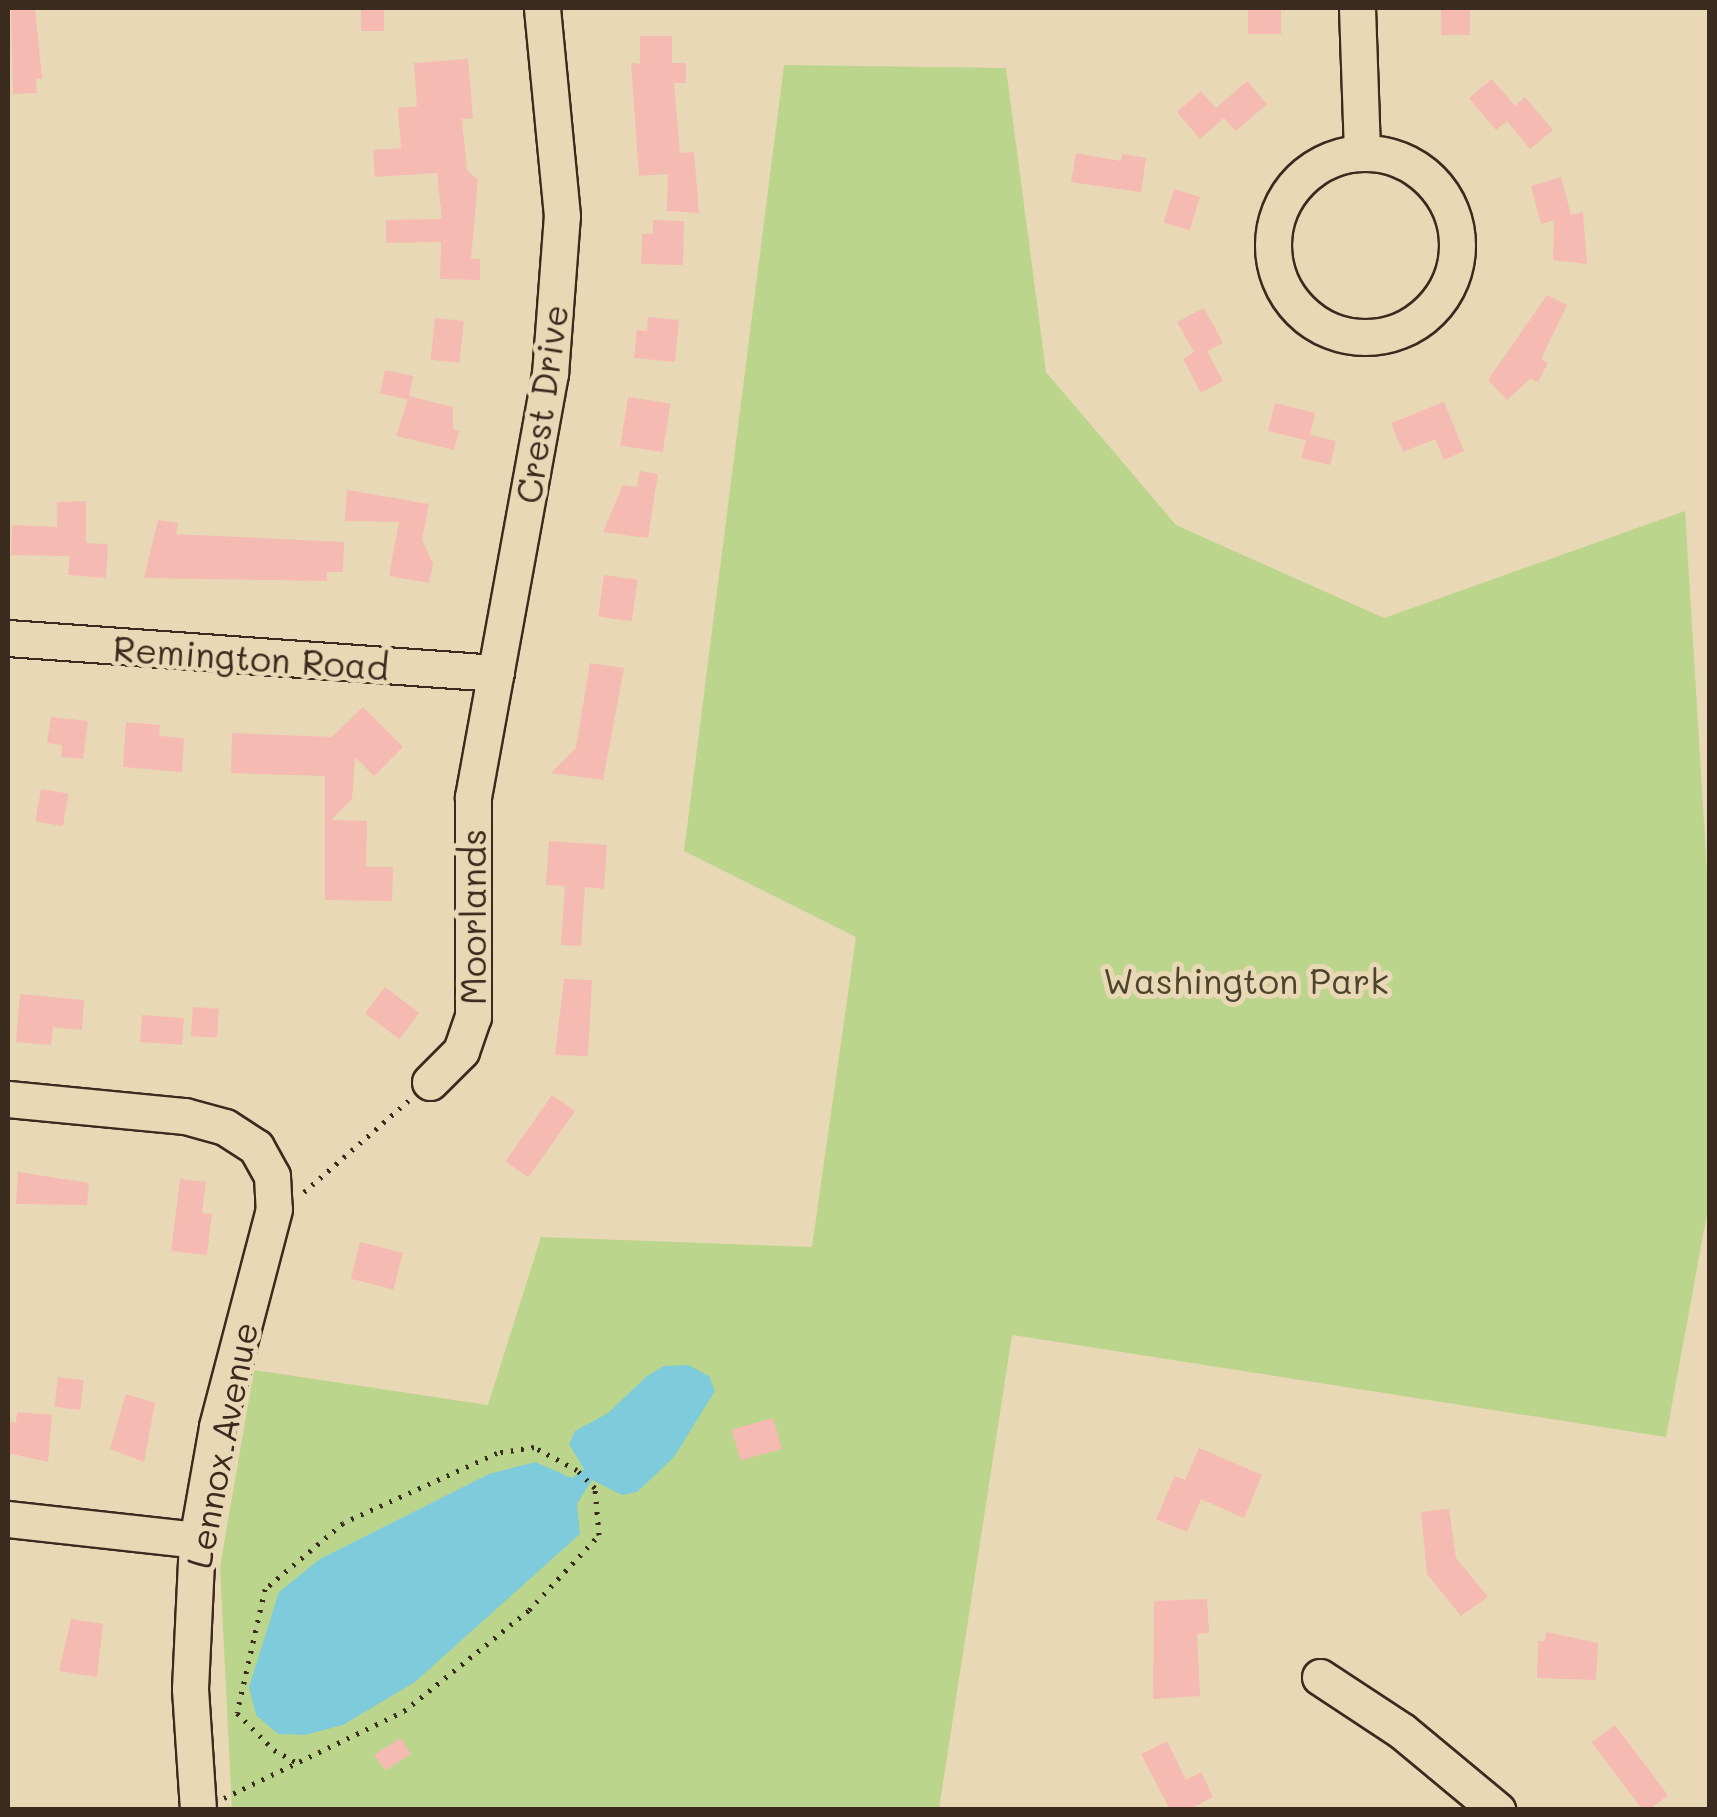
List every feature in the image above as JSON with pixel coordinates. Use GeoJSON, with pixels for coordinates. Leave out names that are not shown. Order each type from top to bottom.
{"type":"FeatureCollection","features":[{"type":"Feature","properties":{"kind":"street","name":"Crest Drive"},"geometry":{"type":"LineString","coordinates":[[472,798],[550,374],[558,296],[562,216],[542,8]]}},
{"type":"Feature","properties":{"kind":"street"},"geometry":{"type":"LineString","coordinates":[[1357,8],[1362,153]]}},
{"type":"Feature","properties":{"kind":"street"},"geometry":{"type":"LineString","coordinates":[[1362,153],[1394,157],[1422,172],[1444,196],[1456,242],[1448,288],[1428,313],[1400,330],[1369,337],[1314,322],[1278,277],[1273,249],[1288,194],[1334,158],[1362,153]]}},
{"type":"Feature","properties":{"kind":"street","name":"Remington Road"},"geometry":{"type":"LineString","coordinates":[[8,638],[496,673]]}},
{"type":"Feature","properties":{"kind":"street","name":"Moorlands"},"geometry":{"type":"LineString","coordinates":[[430,1082],[460,1052],[473,1017],[472,798]]}},
{"type":"Feature","properties":{"kind":"street","name":"Lennox Avenue"},"geometry":{"type":"LineString","coordinates":[[8,1100],[185,1116],[225,1127],[256,1147],[272,1176],[274,1209],[217,1426],[196,1540],[190,1689],[197,1807]]}},
{"type":"Feature","properties":{"kind":"street"},"geometry":{"type":"LineString","coordinates":[[8,1519],[196,1540]]}},
{"type":"Feature","properties":{"kind":"street"},"geometry":{"type":"LineString","coordinates":[[1320,1677],[1402,1731],[1497,1810]]}},
{"type":"Feature","properties":{"kind":"path"},"geometry":{"type":"LineString","coordinates":[[314,1183],[430,1082]]}},
{"type":"Feature","properties":{"kind":"path"},"geometry":{"type":"LineString","coordinates":[[197,1807],[255,1787],[404,1711],[468,1664],[572,1570],[593,1545],[601,1522],[595,1488],[577,1470],[534,1447],[497,1453],[343,1523],[265,1589],[237,1713],[274,1750],[297,1763]]}},
{"type":"Feature","properties":{"kind":"green space","name":"Washington Park"},"geometry":{"type":"Polygon","coordinates":[[[784,65],[1006,68],[1046,372],[1176,525],[1384,618],[1685,511],[1709,904],[1710,1197],[1666,1437],[1012,1335],[939,1809],[232,1810],[220,1567],[254,1370],[488,1405],[541,1237],[812,1247],[856,937],[684,851],[784,65]]]}},
{"type":"Feature","properties":{"kind":"water"},"geometry":{"type":"Polygon","coordinates":[[[688,1365],[709,1376],[715,1391],[674,1457],[637,1492],[622,1495],[592,1480],[577,1504],[580,1534],[415,1682],[343,1725],[305,1735],[278,1734],[256,1715],[249,1687],[279,1592],[320,1559],[489,1474],[535,1462],[572,1478],[584,1469],[569,1444],[575,1431],[608,1413],[647,1376],[664,1366],[688,1365]]]}},
{"type":"Feature","properties":{"kind":"building"},"geometry":{"type":"Polygon","coordinates":[[[11,8],[35,8],[42,79],[36,79],[37,93],[13,94],[11,8]]]}},
{"type":"Feature","properties":{"kind":"building"},"geometry":{"type":"Polygon","coordinates":[[[361,8],[384,8],[384,31],[361,31],[361,8]]]}},
{"type":"Feature","properties":{"kind":"building"},"geometry":{"type":"Polygon","coordinates":[[[1248,8],[1281,8],[1281,34],[1248,34],[1248,8]]]}},
{"type":"Feature","properties":{"kind":"building"},"geometry":{"type":"Polygon","coordinates":[[[1441,8],[1470,8],[1470,35],[1441,35],[1441,8]]]}},
{"type":"Feature","properties":{"kind":"building"},"geometry":{"type":"Polygon","coordinates":[[[640,36],[672,36],[672,63],[686,63],[686,83],[674,83],[680,153],[694,152],[699,213],[667,211],[668,174],[639,176],[631,63],[640,64],[640,36]]]}},
{"type":"Feature","properties":{"kind":"building"},"geometry":{"type":"Polygon","coordinates":[[[468,59],[473,118],[462,119],[467,170],[478,180],[471,259],[480,259],[480,280],[440,279],[441,242],[386,243],[386,220],[442,219],[437,173],[375,177],[373,150],[401,148],[398,108],[417,106],[414,63],[468,59]]]}},
{"type":"Feature","properties":{"kind":"building"},"geometry":{"type":"Polygon","coordinates":[[[1492,79],[1515,106],[1525,97],[1553,130],[1530,149],[1507,121],[1496,130],[1469,98],[1492,79]]]}},
{"type":"Feature","properties":{"kind":"building"},"geometry":{"type":"Polygon","coordinates":[[[1247,81],[1267,104],[1236,131],[1224,118],[1200,139],[1177,112],[1201,91],[1216,108],[1247,81]]]}},
{"type":"Feature","properties":{"kind":"building"},"geometry":{"type":"Polygon","coordinates":[[[1076,153],[1121,161],[1122,154],[1146,158],[1141,192],[1071,182],[1076,153]]]}},
{"type":"Feature","properties":{"kind":"building"},"geometry":{"type":"Polygon","coordinates":[[[1561,177],[1571,215],[1583,212],[1587,264],[1553,260],[1554,220],[1541,224],[1531,186],[1561,177]]]}},
{"type":"Feature","properties":{"kind":"building"},"geometry":{"type":"Polygon","coordinates":[[[1174,189],[1200,197],[1190,230],[1164,222],[1174,189]]]}},
{"type":"Feature","properties":{"kind":"building"},"geometry":{"type":"Polygon","coordinates":[[[653,220],[684,221],[683,265],[641,264],[642,234],[653,234],[653,220]]]}},
{"type":"Feature","properties":{"kind":"building"},"geometry":{"type":"Polygon","coordinates":[[[1547,295],[1567,305],[1541,359],[1548,363],[1538,382],[1530,379],[1507,400],[1488,380],[1547,295]]]}},
{"type":"Feature","properties":{"kind":"building"},"geometry":{"type":"Polygon","coordinates":[[[1204,308],[1223,343],[1207,351],[1223,381],[1201,393],[1183,359],[1194,352],[1177,322],[1204,308]]]}},
{"type":"Feature","properties":{"kind":"building"},"geometry":{"type":"Polygon","coordinates":[[[648,317],[679,320],[675,362],[634,358],[637,330],[647,331],[648,317]]]}},
{"type":"Feature","properties":{"kind":"building"},"geometry":{"type":"Polygon","coordinates":[[[435,318],[464,321],[459,363],[431,360],[435,318]]]}},
{"type":"Feature","properties":{"kind":"building"},"geometry":{"type":"Polygon","coordinates":[[[385,370],[413,376],[408,400],[380,393],[385,370]]]}},
{"type":"Feature","properties":{"kind":"building"},"geometry":{"type":"Polygon","coordinates":[[[409,396],[453,407],[453,429],[459,431],[454,450],[396,436],[409,396]]]}},
{"type":"Feature","properties":{"kind":"building"},"geometry":{"type":"Polygon","coordinates":[[[628,397],[670,404],[663,452],[620,445],[628,397]]]}},
{"type":"Feature","properties":{"kind":"building"},"geometry":{"type":"Polygon","coordinates":[[[1444,402],[1464,451],[1444,460],[1435,439],[1403,452],[1391,423],[1444,402]]]}},
{"type":"Feature","properties":{"kind":"building"},"geometry":{"type":"Polygon","coordinates":[[[1275,403],[1315,413],[1310,435],[1336,441],[1330,465],[1301,458],[1306,440],[1268,431],[1275,403]]]}},
{"type":"Feature","properties":{"kind":"building"},"geometry":{"type":"Polygon","coordinates":[[[640,471],[658,474],[648,538],[603,532],[623,485],[637,487],[640,471]]]}},
{"type":"Feature","properties":{"kind":"building"},"geometry":{"type":"Polygon","coordinates":[[[347,490],[429,504],[422,540],[433,564],[429,583],[389,576],[399,522],[345,521],[347,490]]]}},
{"type":"Feature","properties":{"kind":"building"},"geometry":{"type":"Polygon","coordinates":[[[86,501],[86,543],[108,544],[106,578],[68,575],[70,556],[11,555],[12,525],[57,527],[57,502],[86,501]]]}},
{"type":"Feature","properties":{"kind":"building"},"geometry":{"type":"Polygon","coordinates":[[[158,520],[178,523],[176,534],[344,542],[343,572],[327,572],[327,581],[144,578],[158,520]]]}},
{"type":"Feature","properties":{"kind":"building"},"geometry":{"type":"Polygon","coordinates":[[[604,575],[638,580],[632,621],[598,617],[604,575]]]}},
{"type":"Feature","properties":{"kind":"building"},"geometry":{"type":"Polygon","coordinates":[[[590,663],[624,668],[603,780],[551,773],[576,748],[590,663]]]}},
{"type":"Feature","properties":{"kind":"building"},"geometry":{"type":"Polygon","coordinates":[[[363,707],[403,747],[374,776],[355,757],[352,799],[331,820],[367,821],[366,867],[393,867],[392,901],[325,900],[325,776],[231,773],[232,733],[332,737],[363,707]]]}},
{"type":"Feature","properties":{"kind":"building"},"geometry":{"type":"Polygon","coordinates":[[[51,717],[88,721],[83,759],[61,757],[62,745],[47,743],[51,717]]]}},
{"type":"Feature","properties":{"kind":"building"},"geometry":{"type":"Polygon","coordinates":[[[126,722],[160,725],[159,736],[184,738],[182,772],[123,767],[126,722]]]}},
{"type":"Feature","properties":{"kind":"building"},"geometry":{"type":"Polygon","coordinates":[[[41,789],[69,794],[63,826],[35,821],[41,789]]]}},
{"type":"Feature","properties":{"kind":"building"},"geometry":{"type":"Polygon","coordinates":[[[549,841],[607,845],[604,889],[585,887],[581,946],[561,945],[565,886],[546,885],[549,841]]]}},
{"type":"Feature","properties":{"kind":"building"},"geometry":{"type":"Polygon","coordinates":[[[564,979],[592,980],[588,1056],[555,1055],[564,979]]]}},
{"type":"Feature","properties":{"kind":"building"},"geometry":{"type":"Polygon","coordinates":[[[385,987],[419,1013],[399,1039],[365,1013],[385,987]]]}},
{"type":"Feature","properties":{"kind":"building"},"geometry":{"type":"Polygon","coordinates":[[[20,994],[84,1000],[82,1030],[53,1027],[51,1045],[16,1042],[20,994]]]}},
{"type":"Feature","properties":{"kind":"building"},"geometry":{"type":"Polygon","coordinates":[[[193,1007],[219,1009],[217,1038],[191,1036],[193,1007]]]}},
{"type":"Feature","properties":{"kind":"building"},"geometry":{"type":"Polygon","coordinates":[[[142,1015],[184,1018],[182,1045],[140,1042],[142,1015]]]}},
{"type":"Feature","properties":{"kind":"building"},"geometry":{"type":"Polygon","coordinates":[[[552,1095],[575,1111],[528,1177],[506,1161],[552,1095]]]}},
{"type":"Feature","properties":{"kind":"building"},"geometry":{"type":"Polygon","coordinates":[[[18,1172],[89,1183],[87,1205],[16,1204],[18,1172]]]}},
{"type":"Feature","properties":{"kind":"building"},"geometry":{"type":"Polygon","coordinates":[[[180,1179],[206,1182],[202,1213],[212,1214],[207,1255],[171,1251],[180,1179]]]}},
{"type":"Feature","properties":{"kind":"building"},"geometry":{"type":"Polygon","coordinates":[[[360,1242],[403,1253],[393,1290],[351,1279],[360,1242]]]}},
{"type":"Feature","properties":{"kind":"building"},"geometry":{"type":"Polygon","coordinates":[[[58,1377],[84,1380],[80,1410],[54,1407],[58,1377]]]}},
{"type":"Feature","properties":{"kind":"building"},"geometry":{"type":"Polygon","coordinates":[[[126,1394],[155,1403],[144,1462],[110,1449],[126,1394]]]}},
{"type":"Feature","properties":{"kind":"building"},"geometry":{"type":"Polygon","coordinates":[[[17,1412],[52,1415],[48,1462],[8,1453],[8,1422],[16,1423],[17,1412]]]}},
{"type":"Feature","properties":{"kind":"building"},"geometry":{"type":"Polygon","coordinates":[[[773,1418],[782,1449],[740,1461],[732,1430],[773,1418]]]}},
{"type":"Feature","properties":{"kind":"building"},"geometry":{"type":"Polygon","coordinates":[[[1199,1448],[1262,1475],[1244,1518],[1201,1499],[1187,1532],[1156,1519],[1175,1476],[1185,1480],[1199,1448]]]}},
{"type":"Feature","properties":{"kind":"building"},"geometry":{"type":"Polygon","coordinates":[[[1449,1509],[1456,1558],[1488,1597],[1461,1616],[1427,1574],[1421,1512],[1449,1509]]]}},
{"type":"Feature","properties":{"kind":"building"},"geometry":{"type":"Polygon","coordinates":[[[1207,1599],[1209,1633],[1197,1634],[1200,1696],[1153,1699],[1154,1601],[1207,1599]]]}},
{"type":"Feature","properties":{"kind":"building"},"geometry":{"type":"Polygon","coordinates":[[[71,1619],[103,1624],[97,1677],[59,1671],[71,1619]]]}},
{"type":"Feature","properties":{"kind":"building"},"geometry":{"type":"Polygon","coordinates":[[[1546,1632],[1598,1643],[1596,1680],[1537,1678],[1538,1641],[1545,1641],[1546,1632]]]}},
{"type":"Feature","properties":{"kind":"building"},"geometry":{"type":"Polygon","coordinates":[[[1615,1725],[1668,1795],[1643,1810],[1592,1742],[1615,1725]]]}},
{"type":"Feature","properties":{"kind":"building"},"geometry":{"type":"Polygon","coordinates":[[[401,1738],[411,1754],[385,1771],[375,1754],[401,1738]]]}},
{"type":"Feature","properties":{"kind":"building"},"geometry":{"type":"Polygon","coordinates":[[[1167,1741],[1186,1780],[1201,1772],[1213,1797],[1188,1810],[1170,1810],[1141,1754],[1167,1741]]]}}]}
